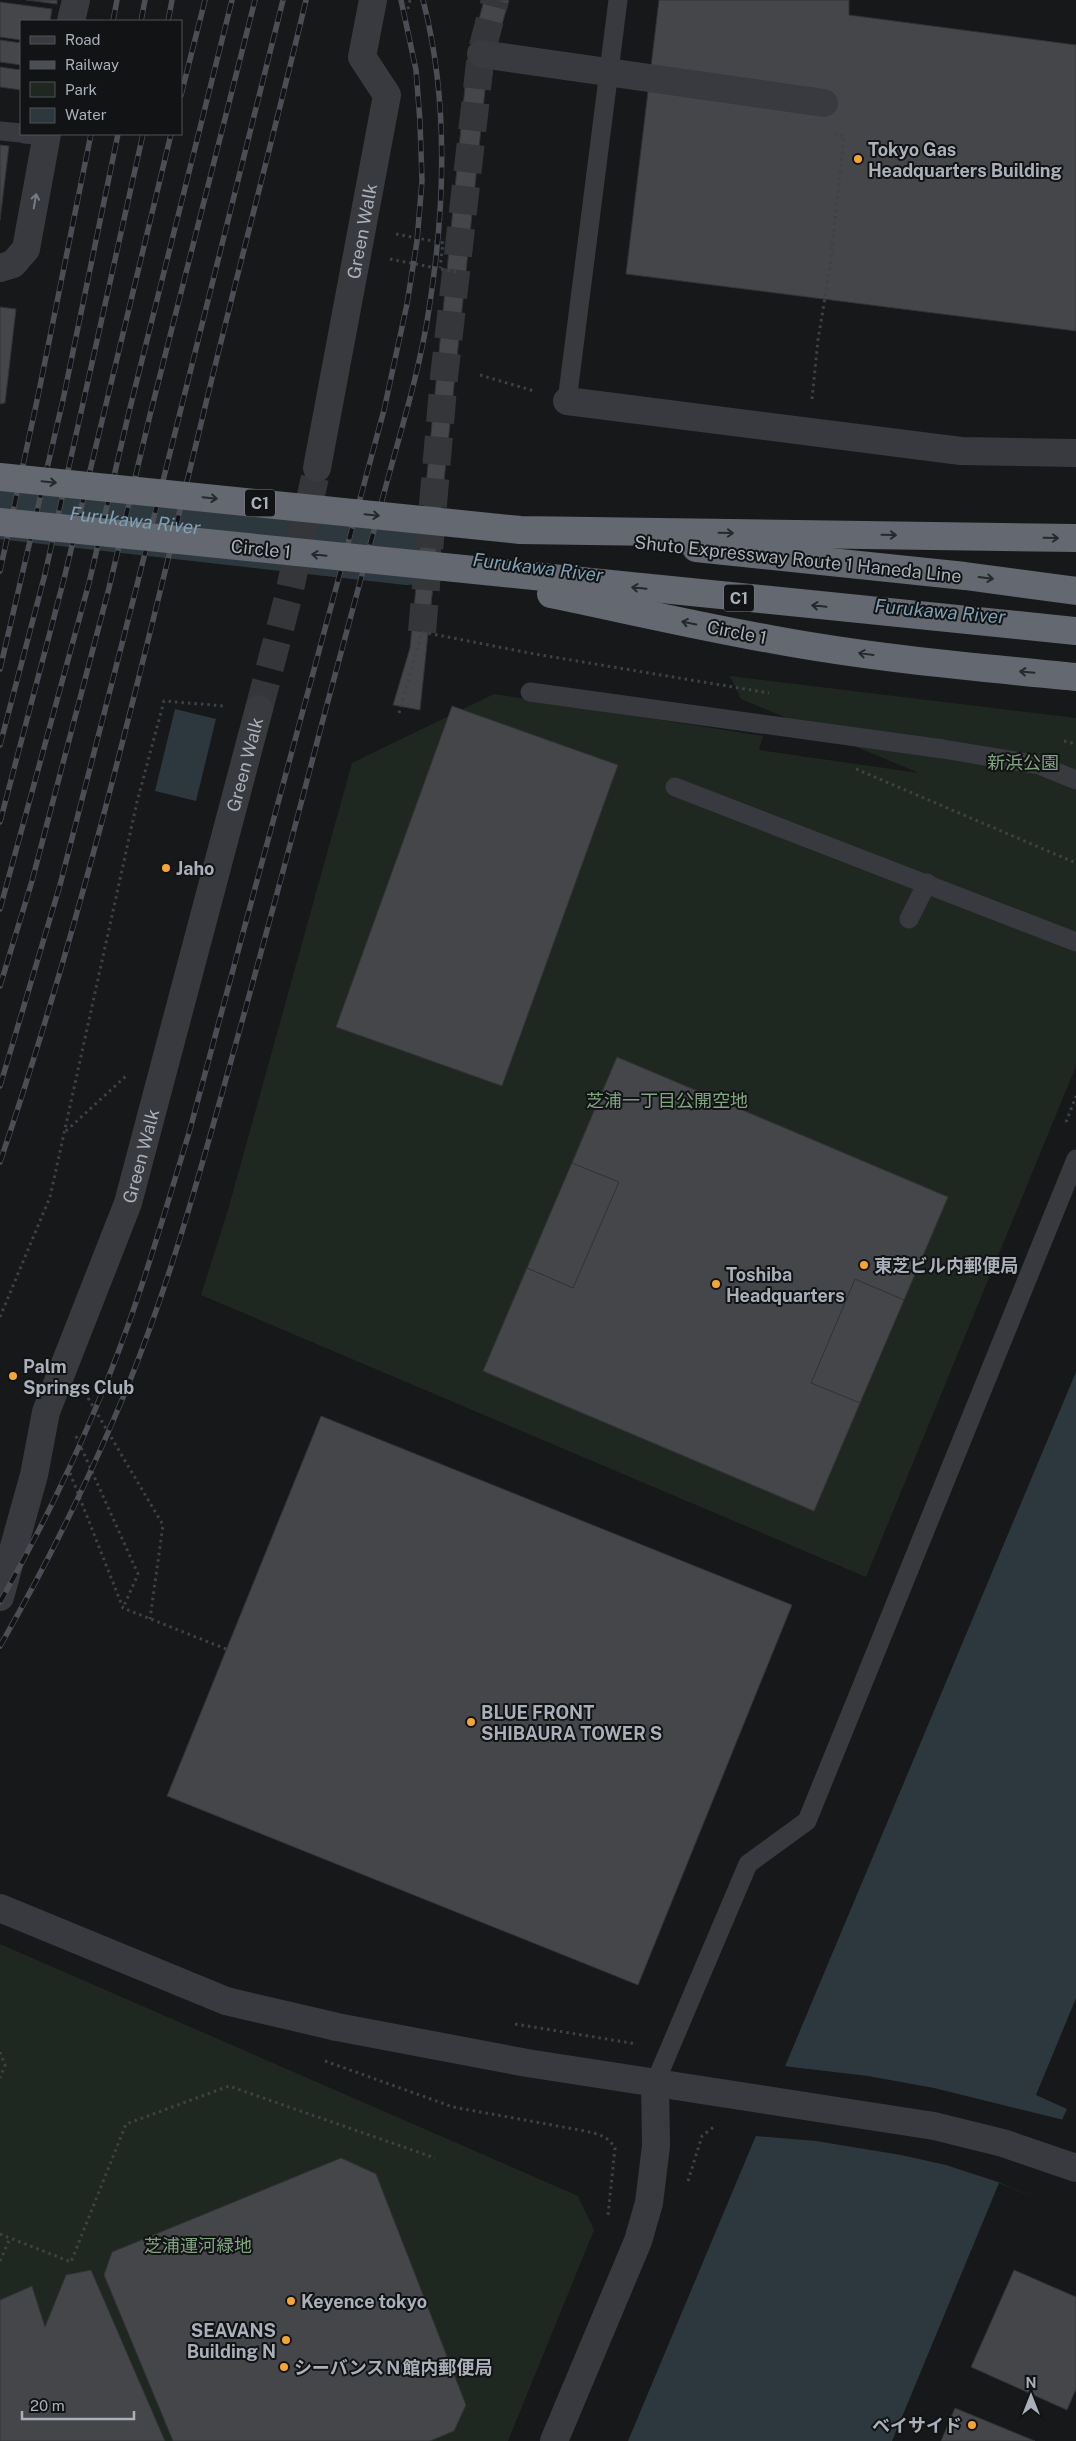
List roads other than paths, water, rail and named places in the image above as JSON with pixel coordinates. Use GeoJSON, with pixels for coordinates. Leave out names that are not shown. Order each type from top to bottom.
{"type":"FeatureCollection","features":[{"type":"Feature","properties":{"kind":"highway","name":"C1"},"geometry":{"type":"LineString","coordinates":[[0,477],[520,530],[1076,538]]}},
{"type":"Feature","properties":{"kind":"highway","name":"Circle 1"},"geometry":{"type":"LineString","coordinates":[[0,522],[1076,631]]}},
{"type":"Feature","properties":{"kind":"highway","name":"Shuto Expressway Route 1 Haneda Line"},"geometry":{"type":"LineString","coordinates":[[520,530],[965,576],[1076,591]]}},
{"type":"Feature","properties":{"kind":"highway","name":"Circle 1"},"geometry":{"type":"LineString","coordinates":[[402,564],[770,639],[910,661],[1076,677]]}},
{"type":"Feature","properties":{"kind":"street"},"geometry":{"type":"LineString","coordinates":[[71,20],[76,0]]}},
{"type":"Feature","properties":{"kind":"street","name":"Green Walk"},"geometry":{"type":"LineString","coordinates":[[316,468],[387,95],[362,57],[373,0]]}},
{"type":"Feature","properties":{"kind":"street"},"geometry":{"type":"LineString","coordinates":[[480,54],[824,103]]}},
{"type":"Feature","properties":{"kind":"street"},"geometry":{"type":"LineString","coordinates":[[0,268],[13,264],[26,249],[35,135]]}},
{"type":"Feature","properties":{"kind":"street"},"geometry":{"type":"LineString","coordinates":[[567,401],[961,451],[1076,453]]}},
{"type":"Feature","properties":{"kind":"street","name":"Green Walk"},"geometry":{"type":"LineString","coordinates":[[0,1597],[34,1476],[46,1412],[128,1203],[259,709]]}},
{"type":"Feature","properties":{"kind":"street"},"geometry":{"type":"LineString","coordinates":[[0,1908],[226,2001],[346,2029],[527,2063],[934,2126],[1003,2143],[1064,2164]]}},
{"type":"Feature","properties":{"kind":"street"},"geometry":{"type":"LineString","coordinates":[[554,2441],[638,2241],[649,2203],[656,2146],[655,2083]]}},
{"type":"Feature","properties":{"kind":"lane"},"geometry":{"type":"LineString","coordinates":[[567,401],[618,0]]}},
{"type":"Feature","properties":{"kind":"lane"},"geometry":{"type":"LineString","coordinates":[[0,131],[20,133]]}},
{"type":"Feature","properties":{"kind":"lane"},"geometry":{"type":"LineString","coordinates":[[530,692],[943,748],[1039,765],[1076,780]]}},
{"type":"Feature","properties":{"kind":"lane"},"geometry":{"type":"LineString","coordinates":[[675,787],[1076,942]]}},
{"type":"Feature","properties":{"kind":"lane"},"geometry":{"type":"LineString","coordinates":[[909,919],[927,883]]}},
{"type":"Feature","properties":{"kind":"lane"},"geometry":{"type":"LineString","coordinates":[[655,2083],[748,1864],[807,1820],[894,1602],[1076,1159]]}},
{"type":"Feature","properties":{"kind":"water"},"geometry":{"type":"Polygon","coordinates":[[[175,709],[216,719],[196,801],[155,791],[175,709]]]}},
{"type":"Feature","properties":{"kind":"water"},"geometry":{"type":"Polygon","coordinates":[[[1076,1372],[1076,1998],[1036,2095],[1067,2109],[1028,2195],[999,2183],[892,2441],[628,2441],[1076,1372]]]}},
{"type":"Feature","properties":{"kind":"waterway","name":"Furukawa River"},"geometry":{"type":"LineString","coordinates":[[0,505],[407,551]]}},
{"type":"Feature","properties":{"kind":"tunnel"},"geometry":{"type":"LineString","coordinates":[[422,632],[444,377],[481,54],[495,0]]}},
{"type":"Feature","properties":{"kind":"tunnel"},"geometry":{"type":"LineString","coordinates":[[259,709],[288,598],[317,468]]}},
{"type":"Feature","properties":{"kind":"railway"},"geometry":{"type":"LineString","coordinates":[[113,20],[117,0]]}},
{"type":"Feature","properties":{"kind":"railway"},"geometry":{"type":"LineString","coordinates":[[141,20],[145,0]]}},
{"type":"Feature","properties":{"kind":"railway"},"geometry":{"type":"LineString","coordinates":[[168,20],[172,0]]}},
{"type":"Feature","properties":{"kind":"railway"},"geometry":{"type":"LineString","coordinates":[[182,91],[205,0]]}},
{"type":"Feature","properties":{"kind":"railway"},"geometry":{"type":"LineString","coordinates":[[0,909],[89,583],[129,412],[232,0]]}},
{"type":"Feature","properties":{"kind":"railway"},"geometry":{"type":"LineString","coordinates":[[0,986],[32,881],[109,588],[150,415],[255,0]]}},
{"type":"Feature","properties":{"kind":"railway"},"geometry":{"type":"LineString","coordinates":[[0,1086],[60,885],[283,0]]}},
{"type":"Feature","properties":{"kind":"railway"},"geometry":{"type":"LineString","coordinates":[[0,1162],[30,1072],[57,981],[108,797],[306,0]]}},
{"type":"Feature","properties":{"kind":"railway"},"geometry":{"type":"LineString","coordinates":[[0,1602],[39,1530],[86,1430],[111,1372],[147,1270],[189,1133],[384,410],[407,304],[417,241],[422,181],[416,70],[401,0]]}},
{"type":"Feature","properties":{"kind":"railway"},"geometry":{"type":"LineString","coordinates":[[0,1646],[47,1561],[90,1473],[134,1371],[180,1240],[243,1019],[409,401],[429,309],[441,193],[441,115],[437,76],[423,0]]}},
{"type":"Feature","properties":{"kind":"railway"},"geometry":{"type":"LineString","coordinates":[[0,571],[38,396],[91,135]]}},
{"type":"Feature","properties":{"kind":"railway"},"geometry":{"type":"LineString","coordinates":[[0,669],[63,400],[118,135]]}},
{"type":"Feature","properties":{"kind":"railway"},"geometry":{"type":"LineString","coordinates":[[0,745],[45,574],[143,135]]}},
{"type":"Feature","properties":{"kind":"railway"},"geometry":{"type":"LineString","coordinates":[[0,822],[64,579],[171,135]]}},
{"type":"Feature","properties":{"kind":"place","name":"Tokyo Gas Headquarters Building"},"geometry":{"type":"Point","coordinates":[858,159]}},
{"type":"Feature","properties":{"kind":"place","name":"Jaho"},"geometry":{"type":"Point","coordinates":[166,868]}},
{"type":"Feature","properties":{"kind":"place","name":"東芝ビル内郵便局"},"geometry":{"type":"Point","coordinates":[864,1265]}},
{"type":"Feature","properties":{"kind":"place","name":"Toshiba Headquarters"},"geometry":{"type":"Point","coordinates":[716,1284]}},
{"type":"Feature","properties":{"kind":"place","name":"Palm Springs Club"},"geometry":{"type":"Point","coordinates":[13,1376]}},
{"type":"Feature","properties":{"kind":"place","name":"BLUE FRONT SHIBAURA TOWER S"},"geometry":{"type":"Point","coordinates":[471,1722]}},
{"type":"Feature","properties":{"kind":"place","name":"Keyence tokyo"},"geometry":{"type":"Point","coordinates":[291,2301]}},
{"type":"Feature","properties":{"kind":"place","name":"SEAVANS Building N"},"geometry":{"type":"Point","coordinates":[286,2340]}},
{"type":"Feature","properties":{"kind":"place","name":"シーバンスＮ館内郵便局"},"geometry":{"type":"Point","coordinates":[284,2367]}},
{"type":"Feature","properties":{"kind":"place","name":"ベイサイド"},"geometry":{"type":"Point","coordinates":[972,2425]}},
{"type":"Feature","properties":{"kind":"park label","name":"新浜公園"},"geometry":{"type":"Point","coordinates":[1023,762]}},
{"type":"Feature","properties":{"kind":"park label","name":"芝浦一丁目公開空地"},"geometry":{"type":"Point","coordinates":[667,1100]}},
{"type":"Feature","properties":{"kind":"park label","name":"芝浦運河緑地"},"geometry":{"type":"Point","coordinates":[198,2245]}}]}
